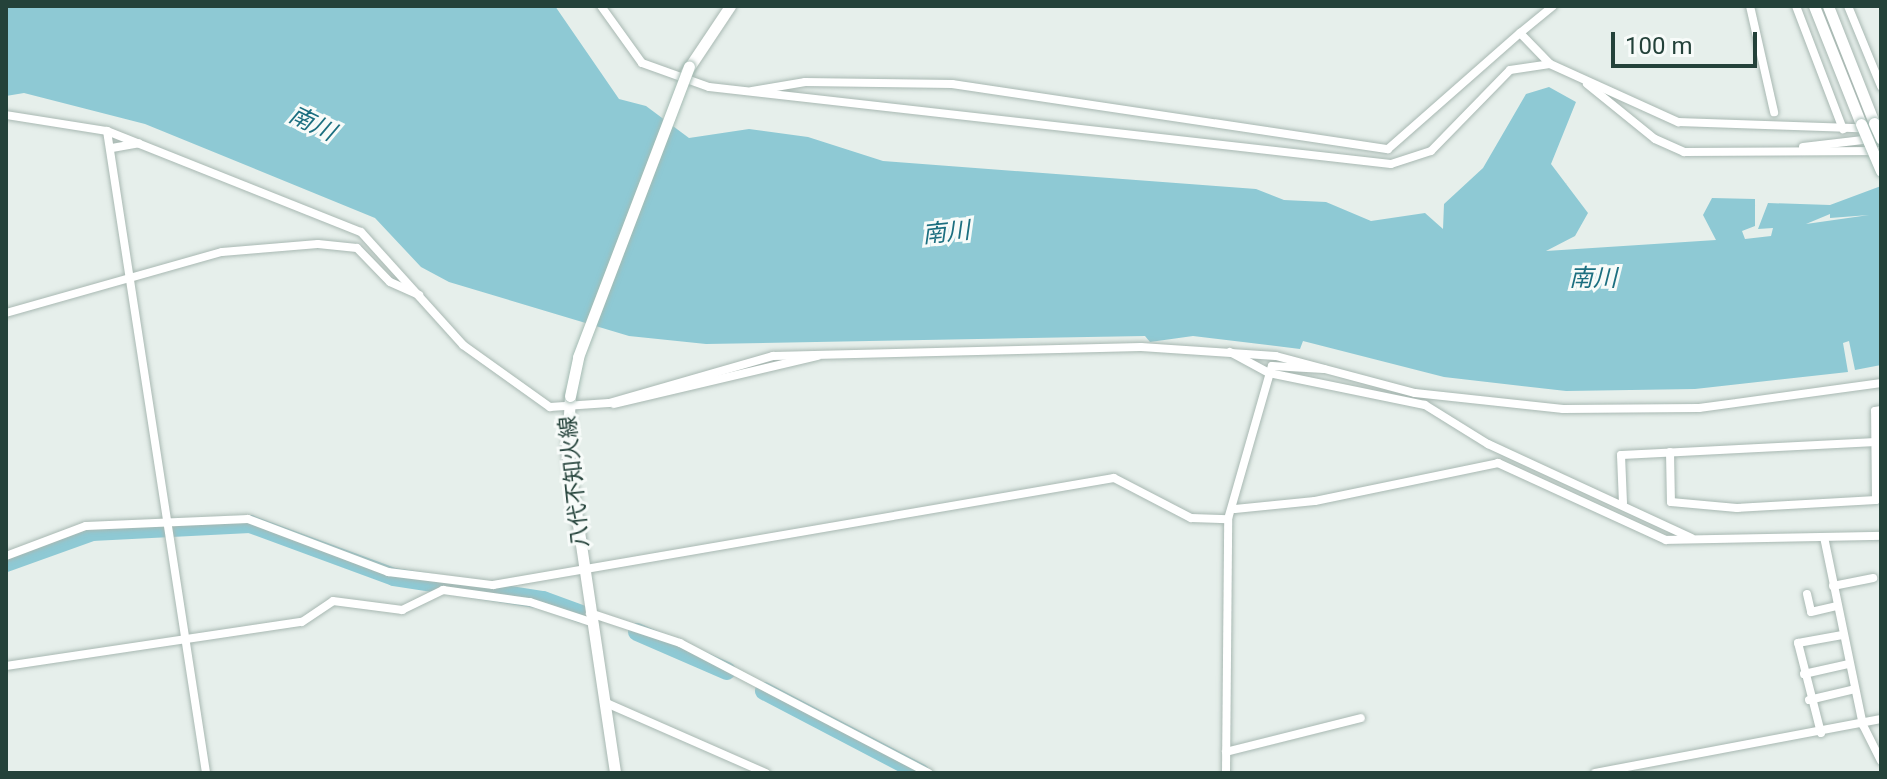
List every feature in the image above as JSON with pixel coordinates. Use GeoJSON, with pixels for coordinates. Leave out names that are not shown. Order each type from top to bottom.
{"type":"FeatureCollection","features":[{"type":"Feature","properties":{"kind":"main road","name":"八代不知火線"},"geometry":{"type":"LineString","coordinates":[[681,78],[730,6]]}},
{"type":"Feature","properties":{"kind":"main road"},"geometry":{"type":"LineString","coordinates":[[1814,6],[1881,171]]}},
{"type":"Feature","properties":{"kind":"main road"},"geometry":{"type":"LineString","coordinates":[[1828,6],[1881,139]]}},
{"type":"Feature","properties":{"kind":"main road","name":"八代不知火線"},"geometry":{"type":"LineString","coordinates":[[615,773],[584,570],[565,408],[578,357],[689,66]]}},
{"type":"Feature","properties":{"kind":"street"},"geometry":{"type":"LineString","coordinates":[[601,6],[642,63],[681,78],[748,92],[1402,165],[1431,151],[1510,70],[1550,64]]}},
{"type":"Feature","properties":{"kind":"street"},"geometry":{"type":"LineString","coordinates":[[748,92],[805,82],[952,84],[1388,149],[1553,6]]}},
{"type":"Feature","properties":{"kind":"street"},"geometry":{"type":"LineString","coordinates":[[1750,6],[1774,112]]}},
{"type":"Feature","properties":{"kind":"street"},"geometry":{"type":"LineString","coordinates":[[1796,6],[1843,129]]}},
{"type":"Feature","properties":{"kind":"street"},"geometry":{"type":"LineString","coordinates":[[1848,6],[1881,86]]}},
{"type":"Feature","properties":{"kind":"street"},"geometry":{"type":"LineString","coordinates":[[1520,33],[1550,64],[1587,83],[1655,139],[1684,152],[1881,151]]}},
{"type":"Feature","properties":{"kind":"street"},"geometry":{"type":"LineString","coordinates":[[1587,83],[1616,89],[1697,128],[1843,129],[1878,126]]}},
{"type":"Feature","properties":{"kind":"street"},"geometry":{"type":"LineString","coordinates":[[6,115],[107,131],[361,232],[463,345],[525,393],[565,408],[609,403],[732,363],[822,354],[1224,349],[1325,369],[1415,393],[1563,409],[1699,408],[1881,383]]}},
{"type":"Feature","properties":{"kind":"street"},"geometry":{"type":"LineString","coordinates":[[107,131],[112,148],[126,278],[206,773]]}},
{"type":"Feature","properties":{"kind":"street"},"geometry":{"type":"LineString","coordinates":[[1791,152],[1881,139]]}},
{"type":"Feature","properties":{"kind":"street"},"geometry":{"type":"LineString","coordinates":[[112,148],[140,142]]}},
{"type":"Feature","properties":{"kind":"street"},"geometry":{"type":"LineString","coordinates":[[6,313],[229,251],[336,244],[357,248],[401,290],[419,295]]}},
{"type":"Feature","properties":{"kind":"street"},"geometry":{"type":"LineString","coordinates":[[1224,349],[1269,373],[1425,405],[1488,444],[1623,503],[1696,541]]}},
{"type":"Feature","properties":{"kind":"street"},"geometry":{"type":"LineString","coordinates":[[1226,773],[1228,519],[1235,509],[1272,366],[1325,369]]}},
{"type":"Feature","properties":{"kind":"street"},"geometry":{"type":"LineString","coordinates":[[1670,452],[1671,502],[1737,508],[1876,500],[1880,465],[1875,411],[1881,410]]}},
{"type":"Feature","properties":{"kind":"street"},"geometry":{"type":"LineString","coordinates":[[1623,503],[1621,455],[1877,442]]}},
{"type":"Feature","properties":{"kind":"street"},"geometry":{"type":"LineString","coordinates":[[1235,509],[1315,501],[1498,463],[1666,540],[1881,536]]}},
{"type":"Feature","properties":{"kind":"street"},"geometry":{"type":"LineString","coordinates":[[6,556],[86,526],[167,528],[262,521],[388,572],[467,582],[584,570],[1114,478],[1191,518],[1228,519]]}},
{"type":"Feature","properties":{"kind":"street"},"geometry":{"type":"LineString","coordinates":[[1824,537],[1863,725],[1881,761]]}},
{"type":"Feature","properties":{"kind":"street"},"geometry":{"type":"LineString","coordinates":[[1833,586],[1873,578]]}},
{"type":"Feature","properties":{"kind":"street"},"geometry":{"type":"LineString","coordinates":[[6,666],[302,622],[333,601],[402,610],[448,589],[591,617],[680,643],[929,773]]}},
{"type":"Feature","properties":{"kind":"street"},"geometry":{"type":"LineString","coordinates":[[1807,594],[1811,612],[1837,606]]}},
{"type":"Feature","properties":{"kind":"street"},"geometry":{"type":"LineString","coordinates":[[1821,733],[1809,700],[1798,643],[1842,635]]}},
{"type":"Feature","properties":{"kind":"street"},"geometry":{"type":"LineString","coordinates":[[1804,674],[1848,664]]}},
{"type":"Feature","properties":{"kind":"street"},"geometry":{"type":"LineString","coordinates":[[1809,700],[1855,689]]}},
{"type":"Feature","properties":{"kind":"street"},"geometry":{"type":"LineString","coordinates":[[604,702],[766,773]]}},
{"type":"Feature","properties":{"kind":"street"},"geometry":{"type":"LineString","coordinates":[[1226,752],[1361,718]]}},
{"type":"Feature","properties":{"kind":"street"},"geometry":{"type":"LineString","coordinates":[[1595,773],[1631,770],[1881,719]]}},
{"type":"Feature","properties":{"kind":"water","name":"南川"},"geometry":{"type":"Polygon","coordinates":[[[6,6],[555,6],[619,99],[646,106],[689,138],[749,129],[808,137],[883,161],[1256,189],[1284,200],[1326,202],[1371,221],[1425,213],[1443,229],[1444,204],[1483,168],[1526,94],[1549,87],[1576,102],[1551,164],[1588,213],[1575,236],[1546,251],[1716,240],[1703,215],[1712,198],[1755,199],[1755,226],[1742,231],[1745,239],[1771,236],[1773,228],[1758,229],[1768,203],[1830,205],[1881,186],[1881,365],[1855,370],[1849,341],[1843,343],[1848,372],[1695,389],[1566,391],[1444,377],[1303,341],[1300,349],[1193,336],[1150,342],[1145,336],[706,344],[629,336],[449,282],[421,267],[375,218],[145,124],[24,93],[6,96],[6,6]],[[1830,214],[1806,224],[1869,215],[1830,218],[1830,214]]]}},
{"type":"Feature","properties":{"kind":"waterway"},"geometry":{"type":"LineString","coordinates":[[6,563],[92,532],[250,524],[394,577],[543,600],[581,614]]}},
{"type":"Feature","properties":{"kind":"waterway"},"geometry":{"type":"LineString","coordinates":[[637,632],[727,671]]}},
{"type":"Feature","properties":{"kind":"waterway"},"geometry":{"type":"LineString","coordinates":[[764,691],[921,773]]}}]}
